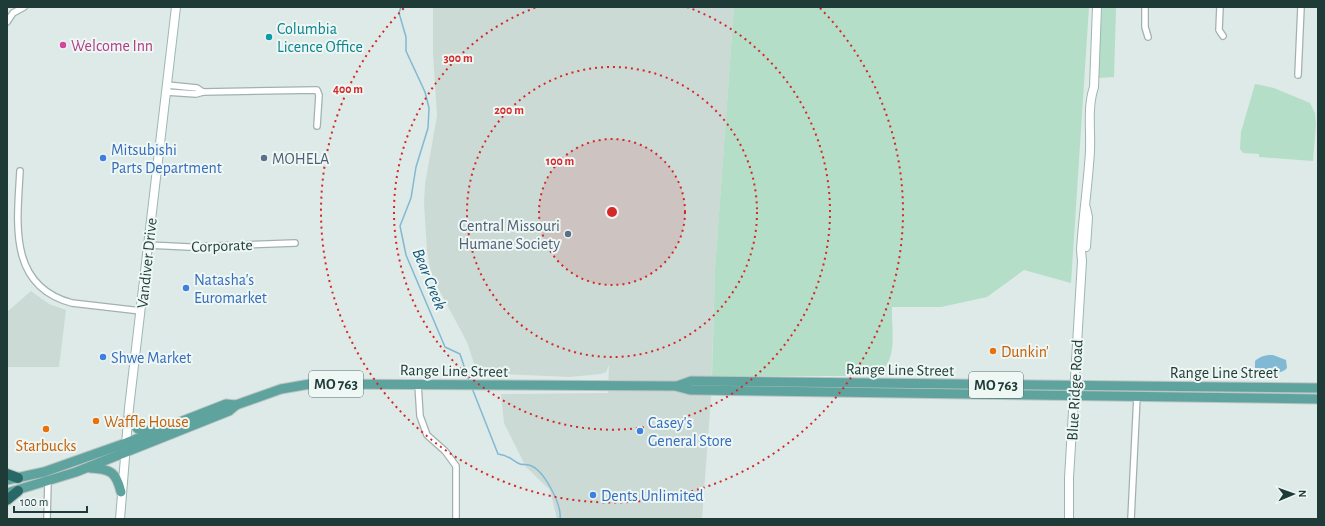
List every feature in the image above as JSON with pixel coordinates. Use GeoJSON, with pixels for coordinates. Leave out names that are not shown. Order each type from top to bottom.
{"type":"FeatureCollection","features":[{"type":"Feature","properties":{"kind":"highway"},"geometry":{"type":"LineString","coordinates":[[7,474],[18,478]]}},
{"type":"Feature","properties":{"kind":"highway"},"geometry":{"type":"LineString","coordinates":[[7,500],[18,491]]}},
{"type":"Feature","properties":{"kind":"main road","name":"Range Line Street"},"geometry":{"type":"LineString","coordinates":[[675,386],[691,381],[1318,388]]}},
{"type":"Feature","properties":{"kind":"main road","name":"Range Line Street"},"geometry":{"type":"LineString","coordinates":[[7,494],[87,468],[155,432],[226,404],[236,405],[281,389],[310,384],[418,384],[440,386],[675,386],[690,390],[1318,399]]}},
{"type":"Feature","properties":{"kind":"main road"},"geometry":{"type":"LineString","coordinates":[[827,392],[836,388],[880,389],[896,384]]}},
{"type":"Feature","properties":{"kind":"main road"},"geometry":{"type":"LineString","coordinates":[[900,393],[913,390],[958,390],[972,385]]}},
{"type":"Feature","properties":{"kind":"main road"},"geometry":{"type":"LineString","coordinates":[[1270,398],[1299,392],[1303,387]]}},
{"type":"Feature","properties":{"kind":"main road"},"geometry":{"type":"LineString","coordinates":[[1308,399],[1311,395],[1318,394]]}},
{"type":"Feature","properties":{"kind":"main road","name":"Range Line Street"},"geometry":{"type":"LineString","coordinates":[[7,480],[44,472],[126,448],[230,411],[236,405]]}},
{"type":"Feature","properties":{"kind":"main road"},"geometry":{"type":"LineString","coordinates":[[128,419],[138,430],[155,432]]}},
{"type":"Feature","properties":{"kind":"main road"},"geometry":{"type":"LineString","coordinates":[[87,468],[107,469],[113,473],[119,482],[121,492]]}},
{"type":"Feature","properties":{"kind":"street"},"geometry":{"type":"LineString","coordinates":[[7,22],[12,13],[24,7]]}},
{"type":"Feature","properties":{"kind":"street","name":"Vandiver Drive"},"geometry":{"type":"LineString","coordinates":[[120,519],[128,419],[176,7]]}},
{"type":"Feature","properties":{"kind":"street"},"geometry":{"type":"LineString","coordinates":[[1145,7],[1145,27],[1148,37]]}},
{"type":"Feature","properties":{"kind":"street"},"geometry":{"type":"LineString","coordinates":[[1220,7],[1219,30],[1223,36]]}},
{"type":"Feature","properties":{"kind":"street"},"geometry":{"type":"LineString","coordinates":[[1298,75],[1301,7]]}},
{"type":"Feature","properties":{"kind":"street","name":"Blue Ridge Road"},"geometry":{"type":"LineString","coordinates":[[1069,519],[1069,478],[1082,261],[1083,217],[1086,208],[1090,135],[1094,127],[1096,96],[1094,87],[1099,9]]}},
{"type":"Feature","properties":{"kind":"street"},"geometry":{"type":"LineString","coordinates":[[166,89],[197,88],[203,92],[317,90],[319,95],[317,126]]}},
{"type":"Feature","properties":{"kind":"street"},"geometry":{"type":"LineString","coordinates":[[20,171],[18,241],[24,264],[34,281],[41,289],[61,300],[72,303],[141,311]]}},
{"type":"Feature","properties":{"kind":"street","name":"Corporate"},"geometry":{"type":"LineString","coordinates":[[148,245],[189,247],[295,243]]}},
{"type":"Feature","properties":{"kind":"street"},"geometry":{"type":"LineString","coordinates":[[418,384],[420,416],[427,435],[445,451],[456,466],[456,519]]}},
{"type":"Feature","properties":{"kind":"street"},"geometry":{"type":"LineString","coordinates":[[1131,519],[1137,396]]}},
{"type":"Feature","properties":{"kind":"street"},"geometry":{"type":"LineString","coordinates":[[47,519],[48,481]]}},
{"type":"Feature","properties":{"kind":"shaded area"},"geometry":{"type":"Polygon","coordinates":[[[433,7],[734,7],[715,269],[711,397],[702,519],[557,519],[550,490],[526,467],[504,423],[501,394],[608,393],[609,365],[606,372],[601,374],[570,377],[477,373],[467,342],[431,275],[427,250],[424,203],[425,184],[437,116],[433,54],[433,7]]]}},
{"type":"Feature","properties":{"kind":"shaded area"},"geometry":{"type":"Polygon","coordinates":[[[31,291],[49,304],[66,310],[59,367],[7,367],[7,312],[31,291]]]}},
{"type":"Feature","properties":{"kind":"green space"},"geometry":{"type":"Polygon","coordinates":[[[734,7],[1089,7],[1071,283],[1024,270],[987,297],[941,307],[892,307],[893,336],[891,355],[882,371],[873,376],[712,376],[715,269],[734,7]]]}},
{"type":"Feature","properties":{"kind":"green space"},"geometry":{"type":"Polygon","coordinates":[[[1102,7],[1116,7],[1114,77],[1098,78],[1102,7]]]}},
{"type":"Feature","properties":{"kind":"green space"},"geometry":{"type":"Polygon","coordinates":[[[1255,84],[1274,88],[1310,103],[1315,113],[1316,124],[1313,161],[1259,157],[1259,154],[1243,153],[1240,149],[1241,132],[1255,84]]]}},
{"type":"Feature","properties":{"kind":"water"},"geometry":{"type":"Polygon","coordinates":[[[1273,355],[1286,360],[1287,368],[1276,373],[1255,369],[1255,361],[1257,359],[1263,356],[1273,355]]]}},
{"type":"Feature","properties":{"kind":"waterway","name":"Bear Creek"},"geometry":{"type":"LineString","coordinates":[[401,7],[399,13],[406,37],[406,51],[425,92],[429,108],[428,128],[416,167],[411,198],[400,226],[406,255],[445,347],[460,354],[469,381]]}},
{"type":"Feature","properties":{"kind":"waterway","name":"Bear Creek"},"geometry":{"type":"LineString","coordinates":[[472,388],[498,454],[508,457],[520,464],[529,465],[540,473],[546,480],[555,497],[560,513],[560,519]]}},
{"type":"Feature","properties":{"kind":"place","name":"Columbia Licence Office"},"geometry":{"type":"Point","coordinates":[269,37]}},
{"type":"Feature","properties":{"kind":"place","name":"Welcome Inn"},"geometry":{"type":"Point","coordinates":[63,45]}},
{"type":"Feature","properties":{"kind":"place","name":"Mitsubishi Parts Department"},"geometry":{"type":"Point","coordinates":[103,158]}},
{"type":"Feature","properties":{"kind":"place","name":"MOHELA"},"geometry":{"type":"Point","coordinates":[264,158]}},
{"type":"Feature","properties":{"kind":"place","name":"Central Missouri Humane Society"},"geometry":{"type":"Point","coordinates":[568,234]}},
{"type":"Feature","properties":{"kind":"place","name":"Natasha's Euromarket"},"geometry":{"type":"Point","coordinates":[186,288]}},
{"type":"Feature","properties":{"kind":"place","name":"Dunkin'"},"geometry":{"type":"Point","coordinates":[993,351]}},
{"type":"Feature","properties":{"kind":"place","name":"Shwe Market"},"geometry":{"type":"Point","coordinates":[103,357]}},
{"type":"Feature","properties":{"kind":"place","name":"Waffle House"},"geometry":{"type":"Point","coordinates":[96,421]}},
{"type":"Feature","properties":{"kind":"place","name":"Starbucks"},"geometry":{"type":"Point","coordinates":[46,429]}},
{"type":"Feature","properties":{"kind":"place","name":"Casey's General Store"},"geometry":{"type":"Point","coordinates":[640,431]}},
{"type":"Feature","properties":{"kind":"place","name":"Dents Unlimited"},"geometry":{"type":"Point","coordinates":[593,495]}}]}
